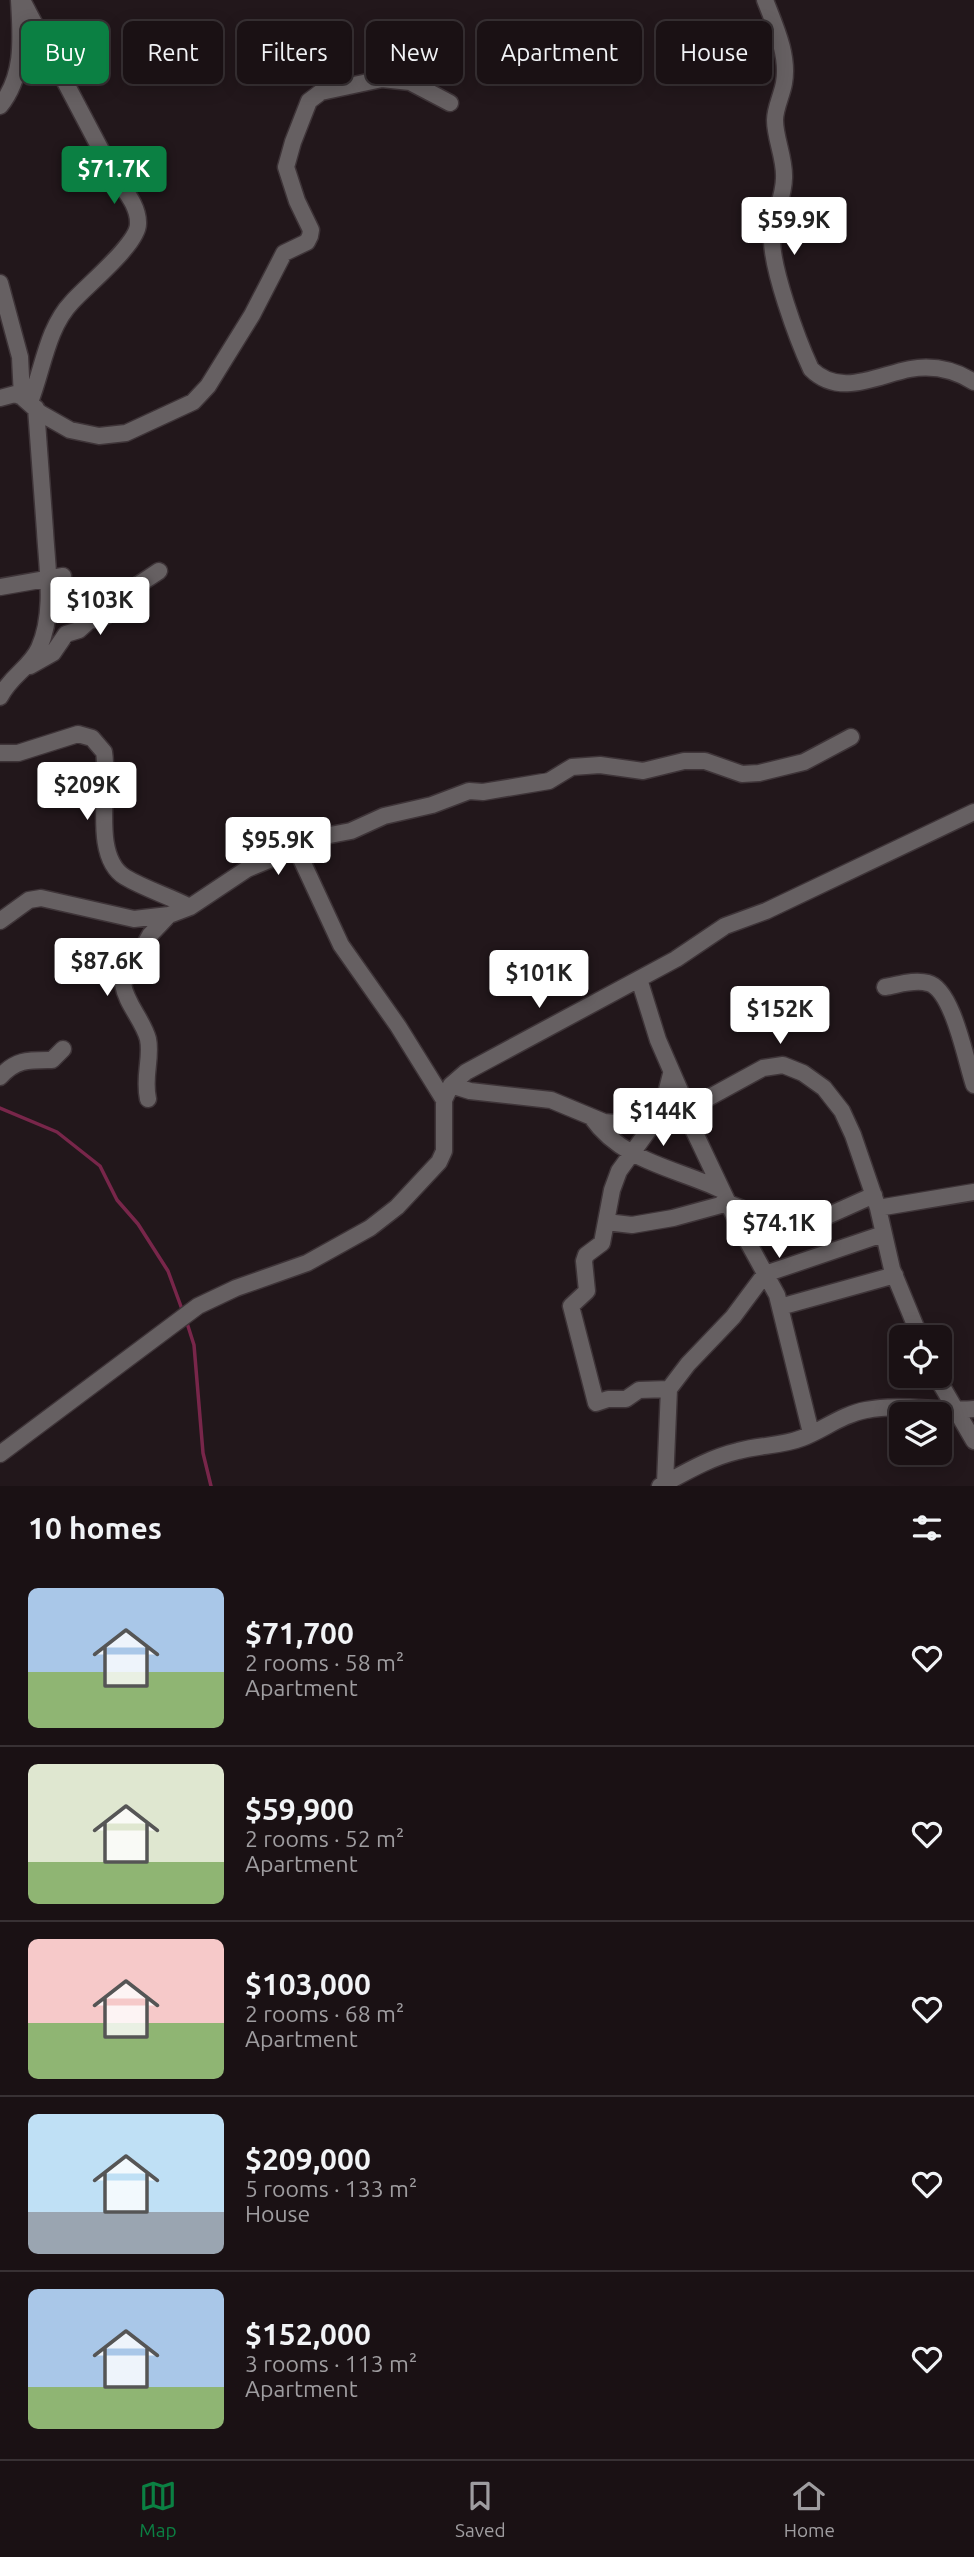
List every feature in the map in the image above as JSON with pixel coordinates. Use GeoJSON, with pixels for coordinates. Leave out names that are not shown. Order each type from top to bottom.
{"type":"FeatureCollection","features":[{"type":"Feature","properties":{"kind":"street"},"geometry":{"type":"LineString","coordinates":[[0,106],[11,92],[18,69],[21,52],[21,0]]}},
{"type":"Feature","properties":{"kind":"street"},"geometry":{"type":"LineString","coordinates":[[21,0],[115,176],[128,194],[139,223],[136,232],[104,272],[74,298],[59,319],[29,402]]}},
{"type":"Feature","properties":{"kind":"street"},"geometry":{"type":"LineString","coordinates":[[765,0],[781,43],[785,64],[785,80],[774,118],[782,153],[784,185],[774,225],[773,247],[785,298],[811,369],[821,379],[834,382],[853,383],[880,379],[919,368],[944,369],[962,374],[974,382]]}},
{"type":"Feature","properties":{"kind":"street"},"geometry":{"type":"LineString","coordinates":[[0,398],[15,394],[70,430],[99,436],[114,435],[182,407],[201,396],[252,315],[284,253],[307,242],[310,236],[311,230],[297,201],[286,167],[309,101],[321,92],[382,79],[410,82],[450,103]]}},
{"type":"Feature","properties":{"kind":"street"},"geometry":{"type":"LineString","coordinates":[[0,284],[29,402],[55,577],[40,647],[31,662],[7,683],[0,697]]}},
{"type":"Feature","properties":{"kind":"street"},"geometry":{"type":"LineString","coordinates":[[22,670],[52,653],[68,633],[79,630],[89,621],[106,616],[132,589],[159,571]]}},
{"type":"Feature","properties":{"kind":"street"},"geometry":{"type":"LineString","coordinates":[[0,587],[55,577]]}},
{"type":"Feature","properties":{"kind":"street"},"geometry":{"type":"LineString","coordinates":[[0,753],[18,753],[78,734],[92,738],[104,752],[106,849],[112,866],[125,877],[190,907]]}},
{"type":"Feature","properties":{"kind":"street"},"geometry":{"type":"LineString","coordinates":[[0,921],[29,900],[41,898],[134,919],[169,915],[190,907],[247,869],[296,848],[309,839],[351,831],[384,816],[432,805],[468,791],[484,792],[549,781],[572,767],[600,765],[643,771],[684,761],[705,761],[742,774],[758,773],[804,762],[851,737]]}},
{"type":"Feature","properties":{"kind":"street"},"geometry":{"type":"LineString","coordinates":[[0,1454],[198,1306],[236,1288],[307,1263],[370,1228],[397,1207],[426,1179],[444,1152],[444,1100],[451,1084],[466,1072],[676,959],[725,926],[766,911],[974,812]]}},
{"type":"Feature","properties":{"kind":"street"},"geometry":{"type":"LineString","coordinates":[[296,848],[341,945],[398,1026],[444,1100]]}},
{"type":"Feature","properties":{"kind":"street"},"geometry":{"type":"LineString","coordinates":[[148,1099],[145,1081],[150,1048],[147,1035],[127,999],[123,984],[150,935],[169,915]]}},
{"type":"Feature","properties":{"kind":"street"},"geometry":{"type":"LineString","coordinates":[[639,979],[671,1074],[686,1109],[725,1197],[780,1307],[811,1433]]}},
{"type":"Feature","properties":{"kind":"street"},"geometry":{"type":"LineString","coordinates":[[885,988],[926,982],[940,990],[953,1017],[974,1085]]}},
{"type":"Feature","properties":{"kind":"street"},"geometry":{"type":"LineString","coordinates":[[0,1077],[11,1065],[30,1060],[52,1060],[63,1049]]}},
{"type":"Feature","properties":{"kind":"street"},"geometry":{"type":"LineString","coordinates":[[451,1084],[470,1091],[551,1100],[604,1122],[626,1124],[661,1113],[686,1109],[763,1068],[783,1065],[803,1073],[824,1088],[842,1111],[862,1157],[895,1275],[915,1325]]}},
{"type":"Feature","properties":{"kind":"street"},"geometry":{"type":"LineString","coordinates":[[669,1389],[643,1389],[625,1399],[594,1401],[571,1306],[587,1291],[584,1261],[586,1255],[601,1244],[612,1190],[631,1153],[661,1113],[671,1074]]}},
{"type":"Feature","properties":{"kind":"street"},"geometry":{"type":"LineString","coordinates":[[591,1117],[614,1143],[642,1160],[697,1178],[725,1197],[765,1218],[792,1222],[816,1221],[876,1201],[974,1192]]}},
{"type":"Feature","properties":{"kind":"street"},"geometry":{"type":"LineString","coordinates":[[606,1222],[632,1225],[673,1218],[725,1197]]}},
{"type":"Feature","properties":{"kind":"street"},"geometry":{"type":"LineString","coordinates":[[662,1485],[669,1389],[688,1364],[733,1317],[765,1274],[883,1234]]}},
{"type":"Feature","properties":{"kind":"street"},"geometry":{"type":"LineString","coordinates":[[780,1307],[895,1275]]}},
{"type":"Feature","properties":{"kind":"street"},"geometry":{"type":"LineString","coordinates":[[942,1388],[946,1397],[966,1409],[974,1441]]}},
{"type":"Feature","properties":{"kind":"street"},"geometry":{"type":"LineString","coordinates":[[662,1485],[703,1461],[736,1451],[792,1441],[864,1410],[926,1407],[966,1409]]}},
{"type":"Feature","properties":{"kind":"waterway"},"geometry":{"type":"LineString","coordinates":[[0,1108],[57,1132],[100,1166],[117,1200],[138,1224],[168,1271],[183,1312]]}},
{"type":"Feature","properties":{"kind":"waterway"},"geometry":{"type":"LineString","coordinates":[[187,1323],[194,1345],[203,1453],[211,1486]]}}]}
